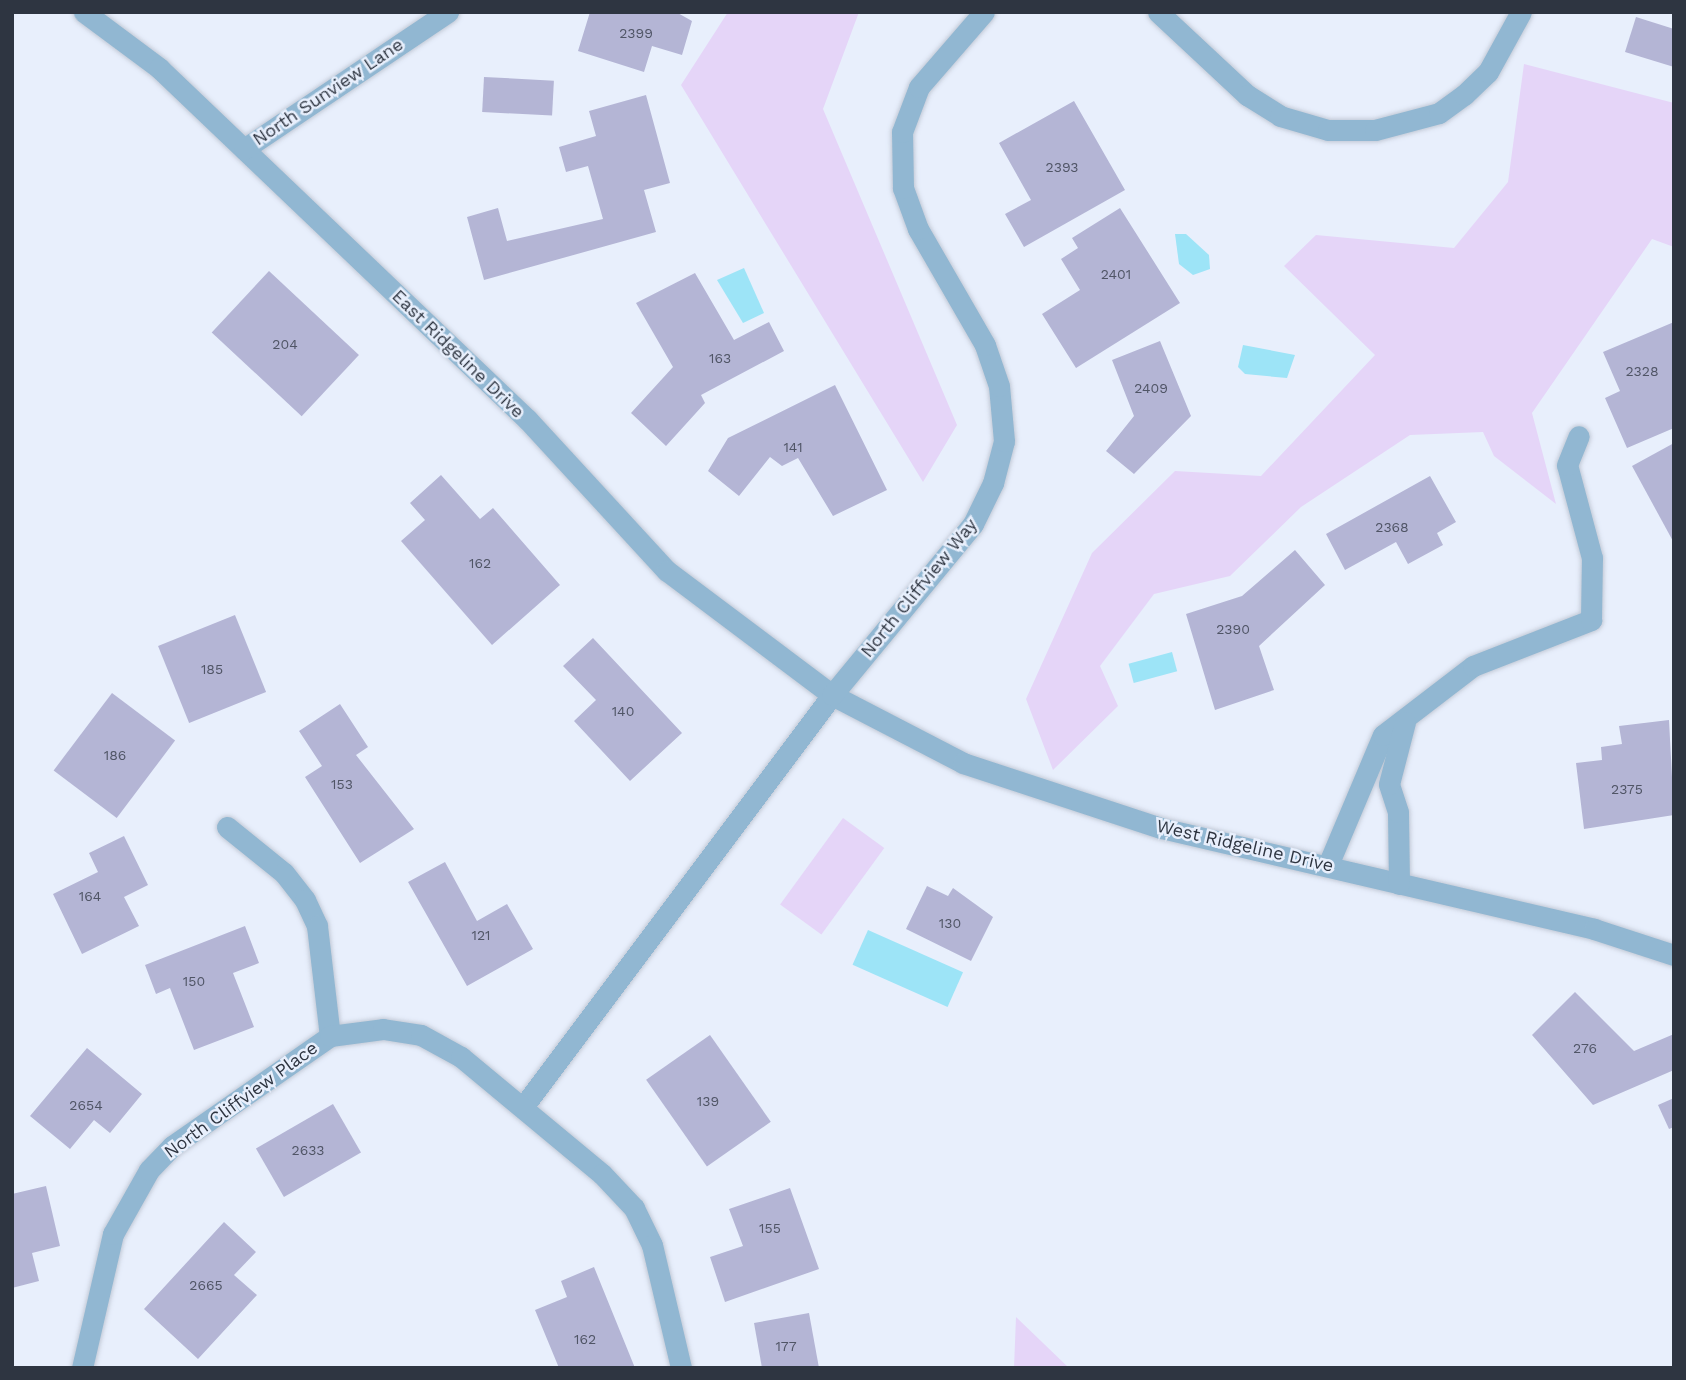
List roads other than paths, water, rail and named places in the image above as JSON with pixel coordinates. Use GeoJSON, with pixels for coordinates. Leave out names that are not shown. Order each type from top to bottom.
{"type":"FeatureCollection","features":[{"type":"Feature","properties":{"kind":"street","name":"East Ridgeline Drive"},"geometry":{"type":"LineString","coordinates":[[84,12],[128,41],[528,420],[667,571],[832,695]]}},
{"type":"Feature","properties":{"kind":"street","name":"North Sunview Lane"},"geometry":{"type":"LineString","coordinates":[[244,149],[448,12]]}},
{"type":"Feature","properties":{"kind":"street","name":"North Cliffview Way"},"geometry":{"type":"LineString","coordinates":[[523,1107],[832,695],[973,524],[1004,441],[999,386],[985,345],[918,229],[903,188],[902,132],[919,87],[984,12]]}},
{"type":"Feature","properties":{"kind":"street"},"geometry":{"type":"LineString","coordinates":[[1158,12],[1247,95],[1280,116],[1328,130],[1375,130],[1439,113],[1464,95],[1494,63],[1521,12]]}},
{"type":"Feature","properties":{"kind":"street"},"geometry":{"type":"LineString","coordinates":[[1328,865],[1383,735],[1405,722],[1474,666],[1591,620],[1592,558],[1567,465],[1579,436]]}},
{"type":"Feature","properties":{"kind":"street","name":"West Ridgeline Drive"},"geometry":{"type":"LineString","coordinates":[[832,695],[963,763],[1161,828],[1594,929],[1674,955]]}},
{"type":"Feature","properties":{"kind":"street"},"geometry":{"type":"LineString","coordinates":[[1399,884],[1389,784],[1405,722]]}},
{"type":"Feature","properties":{"kind":"street"},"geometry":{"type":"LineString","coordinates":[[1357,792],[1392,800]]}},
{"type":"Feature","properties":{"kind":"street"},"geometry":{"type":"LineString","coordinates":[[227,827],[284,873],[305,900],[317,926],[330,1036]]}},
{"type":"Feature","properties":{"kind":"street","name":"North Cliffview Place"},"geometry":{"type":"LineString","coordinates":[[82,1368],[113,1234],[129,1196],[173,1146],[330,1036],[383,1029],[421,1035],[523,1107],[634,1208],[652,1245],[681,1368]]}},
{"type":"Feature","properties":{"kind":"water"},"geometry":{"type":"Polygon","coordinates":[[[1175,234],[1186,234],[1209,255],[1210,269],[1193,275],[1179,264],[1175,234]]]}},
{"type":"Feature","properties":{"kind":"water"},"geometry":{"type":"Polygon","coordinates":[[[744,268],[764,313],[743,323],[717,280],[744,268]]]}},
{"type":"Feature","properties":{"kind":"water"},"geometry":{"type":"Polygon","coordinates":[[[1243,345],[1295,355],[1287,378],[1245,374],[1238,367],[1243,345]]]}},
{"type":"Feature","properties":{"kind":"water"},"geometry":{"type":"Polygon","coordinates":[[[1172,652],[1177,671],[1134,683],[1129,664],[1172,652]]]}},
{"type":"Feature","properties":{"kind":"water"},"geometry":{"type":"Polygon","coordinates":[[[868,930],[963,972],[948,1007],[853,965],[868,930]]]}}]}
